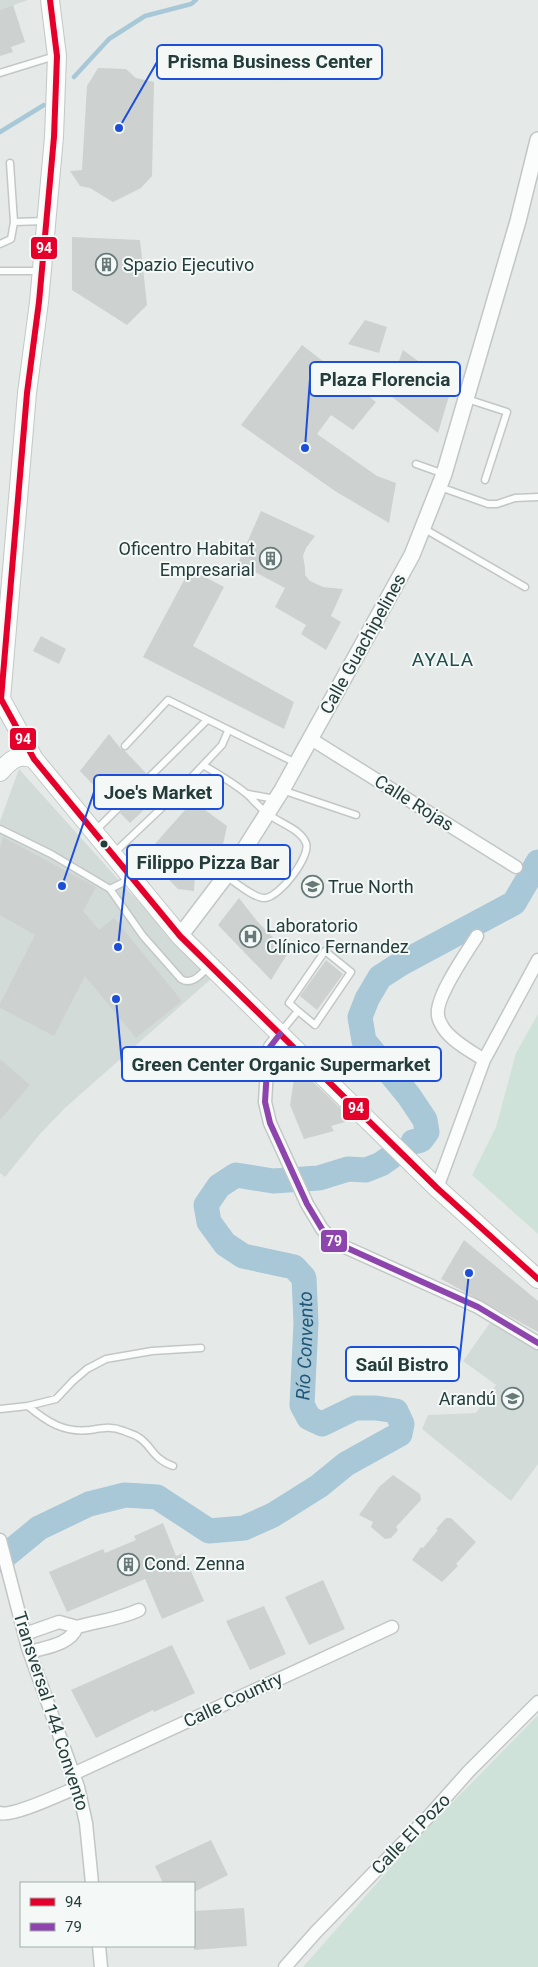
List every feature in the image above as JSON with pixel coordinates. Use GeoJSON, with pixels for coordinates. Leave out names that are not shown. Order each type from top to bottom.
{"type":"FeatureCollection","features":[{"type":"Feature","properties":{"kind":"main road"},"geometry":{"type":"LineString","coordinates":[[50,0],[56,56],[54,137],[42,271],[27,393],[0,705],[34,759],[95,831],[131,879],[180,936],[437,1188],[538,1278]]}},
{"type":"Feature","properties":{"kind":"main road"},"geometry":{"type":"LineString","coordinates":[[0,772],[16,758],[25,756],[34,759]]}},
{"type":"Feature","properties":{"kind":"street","name":"Calle Guachipelines"},"geometry":{"type":"LineString","coordinates":[[180,936],[226,876],[268,814],[412,555],[441,480],[466,398],[518,221],[538,140]]}},
{"type":"Feature","properties":{"kind":"street","name":"Calle Rojas"},"geometry":{"type":"LineString","coordinates":[[311,739],[516,867]]}},
{"type":"Feature","properties":{"kind":"street"},"geometry":{"type":"LineString","coordinates":[[477,936],[452,975],[440,1001],[438,1015],[445,1030],[484,1060]]}},
{"type":"Feature","properties":{"kind":"street"},"geometry":{"type":"LineString","coordinates":[[437,1188],[484,1060],[538,960]]}},
{"type":"Feature","properties":{"kind":"street"},"geometry":{"type":"LineString","coordinates":[[280,1034],[270,1048],[265,1102],[270,1124],[307,1204],[322,1229],[336,1243],[478,1307],[538,1343]]}},
{"type":"Feature","properties":{"kind":"street","name":"Transversal 144 Convento"},"geometry":{"type":"LineString","coordinates":[[0,1540],[30,1652],[78,1786],[86,1823],[92,1882]]}},
{"type":"Feature","properties":{"kind":"street"},"geometry":{"type":"LineString","coordinates":[[25,1634],[59,1622],[77,1627],[125,1617],[139,1610]]}},
{"type":"Feature","properties":{"kind":"street"},"geometry":{"type":"LineString","coordinates":[[30,1652],[67,1640],[75,1633],[77,1627]]}},
{"type":"Feature","properties":{"kind":"street","name":"Calle Country"},"geometry":{"type":"LineString","coordinates":[[73,1774],[392,1627]]}},
{"type":"Feature","properties":{"kind":"street","name":"Calle El Pozo"},"geometry":{"type":"LineString","coordinates":[[285,1967],[316,1932],[429,1816],[469,1771],[538,1702]]}},
{"type":"Feature","properties":{"kind":"street"},"geometry":{"type":"LineString","coordinates":[[0,1813],[4,1814],[20,1810],[78,1786]]}},
{"type":"Feature","properties":{"kind":"street"},"geometry":{"type":"LineString","coordinates":[[99,1947],[101,1967]]}},
{"type":"Feature","properties":{"kind":"lane"},"geometry":{"type":"LineString","coordinates":[[0,73],[56,56]]}},
{"type":"Feature","properties":{"kind":"lane"},"geometry":{"type":"LineString","coordinates":[[0,244],[12,239],[14,222],[10,163]]}},
{"type":"Feature","properties":{"kind":"lane"},"geometry":{"type":"LineString","coordinates":[[14,222],[46,221]]}},
{"type":"Feature","properties":{"kind":"lane"},"geometry":{"type":"LineString","coordinates":[[0,270],[42,271]]}},
{"type":"Feature","properties":{"kind":"lane"},"geometry":{"type":"LineString","coordinates":[[466,398],[507,412],[485,480]]}},
{"type":"Feature","properties":{"kind":"lane"},"geometry":{"type":"LineString","coordinates":[[416,464],[441,480],[488,504],[497,504],[515,498],[538,496]]}},
{"type":"Feature","properties":{"kind":"lane"},"geometry":{"type":"LineString","coordinates":[[423,528],[525,587]]}},
{"type":"Feature","properties":{"kind":"lane"},"geometry":{"type":"LineString","coordinates":[[125,746],[168,700],[297,764]]}},
{"type":"Feature","properties":{"kind":"lane"},"geometry":{"type":"LineString","coordinates":[[95,831],[207,720]]}},
{"type":"Feature","properties":{"kind":"lane"},"geometry":{"type":"LineString","coordinates":[[112,854],[171,800],[222,745],[228,731]]}},
{"type":"Feature","properties":{"kind":"lane"},"geometry":{"type":"LineString","coordinates":[[203,765],[247,794],[268,814],[299,834],[306,844],[306,850],[296,870],[285,886],[273,896],[263,898],[246,890],[226,876]]}},
{"type":"Feature","properties":{"kind":"lane"},"geometry":{"type":"LineString","coordinates":[[247,794],[280,794],[356,815]]}},
{"type":"Feature","properties":{"kind":"lane"},"geometry":{"type":"LineString","coordinates":[[0,830],[51,854],[110,889],[143,936],[180,979],[190,982],[210,965]]}},
{"type":"Feature","properties":{"kind":"lane"},"geometry":{"type":"LineString","coordinates":[[110,889],[131,879]]}},
{"type":"Feature","properties":{"kind":"lane"},"geometry":{"type":"LineString","coordinates":[[325,951],[351,972],[315,1025],[298,1011],[289,1003],[325,951]]}},
{"type":"Feature","properties":{"kind":"lane"},"geometry":{"type":"LineString","coordinates":[[280,1034],[298,1011]]}},
{"type":"Feature","properties":{"kind":"lane"},"geometry":{"type":"LineString","coordinates":[[0,1409],[28,1406],[56,1399],[87,1369],[106,1359],[152,1351],[201,1348]]}},
{"type":"Feature","properties":{"kind":"lane"},"geometry":{"type":"LineString","coordinates":[[28,1406],[43,1418],[61,1428],[90,1430],[106,1426],[140,1437],[162,1462],[172,1466]]}},
{"type":"Feature","properties":{"kind":"shaded area"},"geometry":{"type":"Polygon","coordinates":[[[0,0],[28,0],[0,10],[0,0]]]}},
{"type":"Feature","properties":{"kind":"shaded area"},"geometry":{"type":"Polygon","coordinates":[[[19,769],[211,979],[65,1108],[40,1134],[5,1177],[0,1173],[0,821],[19,769]]]}},
{"type":"Feature","properties":{"kind":"shaded area","name":"Arandú"},"geometry":{"type":"Polygon","coordinates":[[[492,1320],[538,1349],[538,1464],[511,1501],[422,1429],[428,1415],[476,1413],[496,1385],[463,1361],[492,1320]]]}},
{"type":"Feature","properties":{"kind":"green space"},"geometry":{"type":"Polygon","coordinates":[[[538,1014],[538,1234],[472,1175],[496,1127],[516,1053],[538,1014]]]}},
{"type":"Feature","properties":{"kind":"green space"},"geometry":{"type":"Polygon","coordinates":[[[538,1715],[538,1967],[303,1967],[407,1849],[538,1715]]]}},
{"type":"Feature","properties":{"kind":"building"},"geometry":{"type":"Polygon","coordinates":[[[13,5],[25,42],[11,47],[13,52],[0,56],[0,10],[13,5]]]}},
{"type":"Feature","properties":{"kind":"building"},"geometry":{"type":"Polygon","coordinates":[[[98,68],[126,69],[136,78],[154,82],[152,176],[141,188],[113,202],[90,188],[80,186],[70,171],[82,170],[87,86],[98,68]]]}},
{"type":"Feature","properties":{"kind":"building","name":"Spazio Ejecutivo"},"geometry":{"type":"Polygon","coordinates":[[[72,237],[140,240],[147,305],[127,325],[72,290],[72,237]]]}},
{"type":"Feature","properties":{"kind":"building"},"geometry":{"type":"Polygon","coordinates":[[[365,320],[387,327],[379,353],[348,344],[365,320]]]}},
{"type":"Feature","properties":{"kind":"building"},"geometry":{"type":"Polygon","coordinates":[[[302,345],[376,402],[353,430],[331,415],[317,434],[377,476],[396,483],[389,523],[335,491],[241,425],[302,345]]]}},
{"type":"Feature","properties":{"kind":"building"},"geometry":{"type":"Polygon","coordinates":[[[403,350],[452,386],[438,433],[387,393],[403,350]]]}},
{"type":"Feature","properties":{"kind":"building","name":"Oficentro Habitat Empresarial"},"geometry":{"type":"Polygon","coordinates":[[[261,511],[315,536],[306,548],[303,556],[305,575],[310,581],[323,587],[343,589],[331,616],[341,622],[326,650],[301,634],[306,625],[275,607],[285,588],[238,563],[261,511]]]}},
{"type":"Feature","properties":{"kind":"building"},"geometry":{"type":"Polygon","coordinates":[[[190,569],[224,587],[193,646],[294,702],[284,729],[143,657],[190,569]]]}},
{"type":"Feature","properties":{"kind":"building"},"geometry":{"type":"Polygon","coordinates":[[[41,636],[66,649],[59,664],[33,651],[41,636]]]}},
{"type":"Feature","properties":{"kind":"building"},"geometry":{"type":"Polygon","coordinates":[[[109,734],[121,749],[146,773],[113,806],[80,771],[109,734]]]}},
{"type":"Feature","properties":{"kind":"building"},"geometry":{"type":"Polygon","coordinates":[[[153,780],[164,791],[130,823],[120,813],[153,780]]]}},
{"type":"Feature","properties":{"kind":"building"},"geometry":{"type":"Polygon","coordinates":[[[193,801],[227,826],[222,849],[214,848],[213,863],[205,861],[203,876],[195,875],[194,891],[178,889],[145,855],[193,801]]]}},
{"type":"Feature","properties":{"kind":"building"},"geometry":{"type":"Polygon","coordinates":[[[3,837],[96,887],[83,911],[99,930],[114,918],[182,1001],[136,1038],[85,976],[54,1036],[0,1008],[0,1004],[35,935],[0,915],[0,849],[3,837]]]}},
{"type":"Feature","properties":{"kind":"building"},"geometry":{"type":"Polygon","coordinates":[[[239,898],[257,921],[288,953],[271,980],[218,925],[239,898]]]}},
{"type":"Feature","properties":{"kind":"building"},"geometry":{"type":"Polygon","coordinates":[[[326,960],[343,974],[317,1010],[300,996],[326,960]]]}},
{"type":"Feature","properties":{"kind":"building"},"geometry":{"type":"Polygon","coordinates":[[[0,1059],[30,1085],[0,1120],[0,1059]]]}},
{"type":"Feature","properties":{"kind":"building"},"geometry":{"type":"Polygon","coordinates":[[[296,1066],[352,1120],[331,1126],[334,1131],[304,1139],[290,1105],[296,1066]]]}},
{"type":"Feature","properties":{"kind":"building"},"geometry":{"type":"Polygon","coordinates":[[[464,1240],[538,1301],[538,1332],[441,1279],[464,1240]]]}},
{"type":"Feature","properties":{"kind":"building"},"geometry":{"type":"Polygon","coordinates":[[[393,1475],[420,1494],[421,1500],[396,1527],[398,1530],[391,1538],[385,1539],[371,1527],[373,1522],[359,1515],[379,1487],[393,1475]]]}},
{"type":"Feature","properties":{"kind":"building"},"geometry":{"type":"Polygon","coordinates":[[[446,1518],[451,1518],[476,1542],[456,1564],[458,1566],[442,1582],[412,1560],[446,1518]]]}},
{"type":"Feature","properties":{"kind":"building","name":"Cond. Zenna"},"geometry":{"type":"Polygon","coordinates":[[[163,1523],[176,1556],[183,1553],[204,1601],[162,1619],[145,1579],[67,1612],[49,1572],[103,1549],[105,1553],[136,1540],[134,1536],[163,1523]]]}},
{"type":"Feature","properties":{"kind":"building"},"geometry":{"type":"Polygon","coordinates":[[[323,1580],[345,1629],[309,1645],[285,1597],[323,1580]]]}},
{"type":"Feature","properties":{"kind":"building"},"geometry":{"type":"Polygon","coordinates":[[[264,1606],[286,1654],[250,1670],[226,1621],[264,1606]]]}},
{"type":"Feature","properties":{"kind":"building"},"geometry":{"type":"Polygon","coordinates":[[[172,1645],[195,1693],[154,1712],[153,1710],[96,1738],[71,1690],[172,1645]]]}},
{"type":"Feature","properties":{"kind":"building"},"geometry":{"type":"Polygon","coordinates":[[[211,1840],[228,1875],[195,1892],[195,1882],[163,1882],[155,1866],[211,1840]]]}},
{"type":"Feature","properties":{"kind":"building"},"geometry":{"type":"Polygon","coordinates":[[[244,1908],[247,1946],[194,1950],[195,1911],[244,1908]]]}},
{"type":"Feature","properties":{"kind":"waterway"},"geometry":{"type":"LineString","coordinates":[[74,77],[109,39],[145,16],[191,4],[196,0]]}},
{"type":"Feature","properties":{"kind":"waterway"},"geometry":{"type":"LineString","coordinates":[[0,132],[44,105]]}},
{"type":"Feature","properties":{"kind":"waterway","name":"Río Convento"},"geometry":{"type":"LineString","coordinates":[[413,1142],[421,1140],[427,1132],[425,1120],[409,1096],[364,1041],[360,1017],[367,999],[380,977],[402,963],[514,903],[538,862]]}},
{"type":"Feature","properties":{"kind":"waterway","name":"Río Convento"},"geometry":{"type":"LineString","coordinates":[[0,1560],[39,1528],[89,1504],[125,1495],[157,1497],[209,1531],[244,1528],[273,1515],[319,1486],[346,1464],[400,1434],[402,1424],[396,1411],[376,1408],[355,1408],[322,1424],[309,1418],[302,1405],[306,1323],[304,1278],[294,1267],[243,1256],[225,1244],[209,1222],[206,1205],[219,1186],[236,1175],[273,1181],[319,1178],[348,1169],[366,1170],[381,1164],[391,1157]]}},
{"type":"Feature","properties":{"kind":"transit line","name":"94"},"geometry":{"type":"LineString","coordinates":[[50,0],[57,56],[54,137],[39,302],[27,393],[1,699],[34,759],[180,936],[437,1188],[538,1279]]}},
{"type":"Feature","properties":{"kind":"transit line","name":"79"},"geometry":{"type":"LineString","coordinates":[[280,1034],[270,1047],[265,1102],[270,1123],[307,1204],[322,1229],[336,1243],[478,1307],[538,1343]]}},
{"type":"Feature","properties":{"kind":"place","name":"Prisma Business Center"},"geometry":{"type":"Point","coordinates":[119,128]}},
{"type":"Feature","properties":{"kind":"place","name":"Spazio Ejecutivo"},"geometry":{"type":"Point","coordinates":[107,265]}},
{"type":"Feature","properties":{"kind":"place","name":"Plaza Florencia"},"geometry":{"type":"Point","coordinates":[305,448]}},
{"type":"Feature","properties":{"kind":"place","name":"Oficentro Habitat Empresarial"},"geometry":{"type":"Point","coordinates":[271,559]}},
{"type":"Feature","properties":{"kind":"place","name":"Joe's Market"},"geometry":{"type":"Point","coordinates":[62,886]}},
{"type":"Feature","properties":{"kind":"place","name":"True North"},"geometry":{"type":"Point","coordinates":[312,887]}},
{"type":"Feature","properties":{"kind":"place","name":"Laboratorio Clínico Fernandez"},"geometry":{"type":"Point","coordinates":[250,936]}},
{"type":"Feature","properties":{"kind":"place","name":"Filippo Pizza Bar"},"geometry":{"type":"Point","coordinates":[118,947]}},
{"type":"Feature","properties":{"kind":"place","name":"Green Center Organic Supermarket"},"geometry":{"type":"Point","coordinates":[116,999]}},
{"type":"Feature","properties":{"kind":"place","name":"Saúl Bistro"},"geometry":{"type":"Point","coordinates":[469,1273]}},
{"type":"Feature","properties":{"kind":"place","name":"Arandú"},"geometry":{"type":"Point","coordinates":[512,1399]}},
{"type":"Feature","properties":{"kind":"place","name":"Cond. Zenna"},"geometry":{"type":"Point","coordinates":[128,1564]}},
{"type":"Feature","properties":{"kind":"district","name":"AYALA"},"geometry":{"type":"Point","coordinates":[443,659]}}]}
